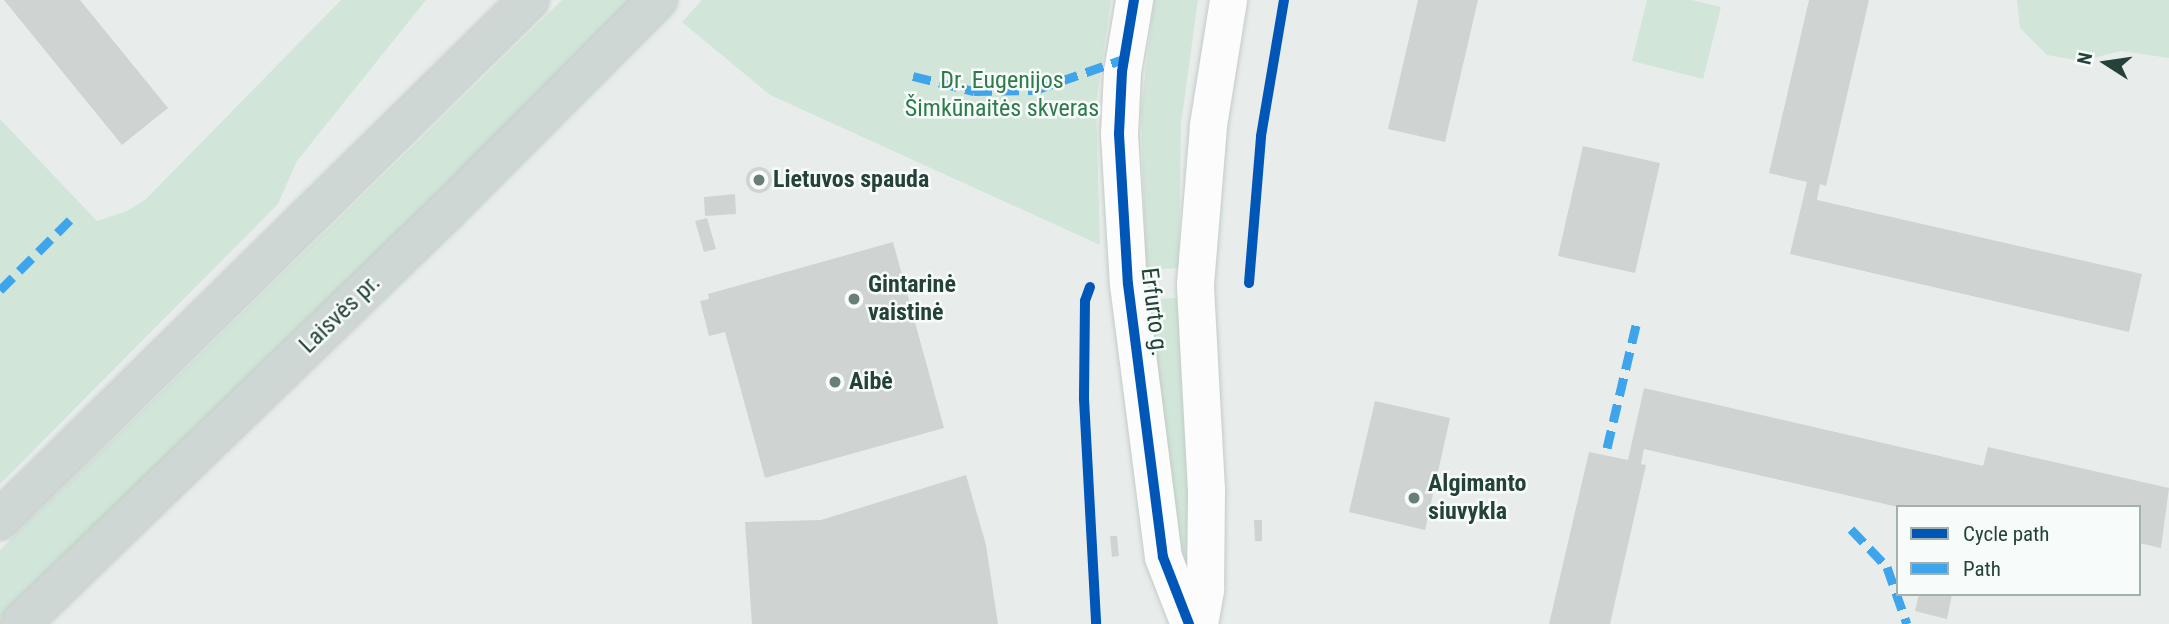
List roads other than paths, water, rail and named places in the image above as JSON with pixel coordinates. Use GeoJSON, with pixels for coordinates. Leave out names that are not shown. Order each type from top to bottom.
{"type":"FeatureCollection","features":[{"type":"Feature","properties":{"kind":"main road"},"geometry":{"type":"LineString","coordinates":[[0,520],[529,0]]}},
{"type":"Feature","properties":{"kind":"main road","name":"Laisvės pr."},"geometry":{"type":"LineString","coordinates":[[20,624],[447,211],[657,0]]}},
{"type":"Feature","properties":{"kind":"street","name":"Erfurto g."},"geometry":{"type":"LineString","coordinates":[[1134,0],[1122,72],[1119,134],[1128,284],[1163,557],[1189,624]]}},
{"type":"Feature","properties":{"kind":"street","name":"Erfurto g."},"geometry":{"type":"LineString","coordinates":[[1199,624],[1205,589],[1206,490],[1195,284],[1208,125],[1227,0]]}},
{"type":"Feature","properties":{"kind":"place","name":"Lietuvos spauda"},"geometry":{"type":"Point","coordinates":[759,180]}},
{"type":"Feature","properties":{"kind":"place","name":"Gintarinė vaistinė"},"geometry":{"type":"Point","coordinates":[854,299]}},
{"type":"Feature","properties":{"kind":"place","name":"Aibė"},"geometry":{"type":"Point","coordinates":[835,382]}},
{"type":"Feature","properties":{"kind":"place","name":"Algimanto siuvykla"},"geometry":{"type":"Point","coordinates":[1414,498]}},
{"type":"Feature","properties":{"kind":"park label","name":"Dr. Eugenijos Šimkūnaitės skveras"},"geometry":{"type":"Point","coordinates":[1002,95]}}]}
